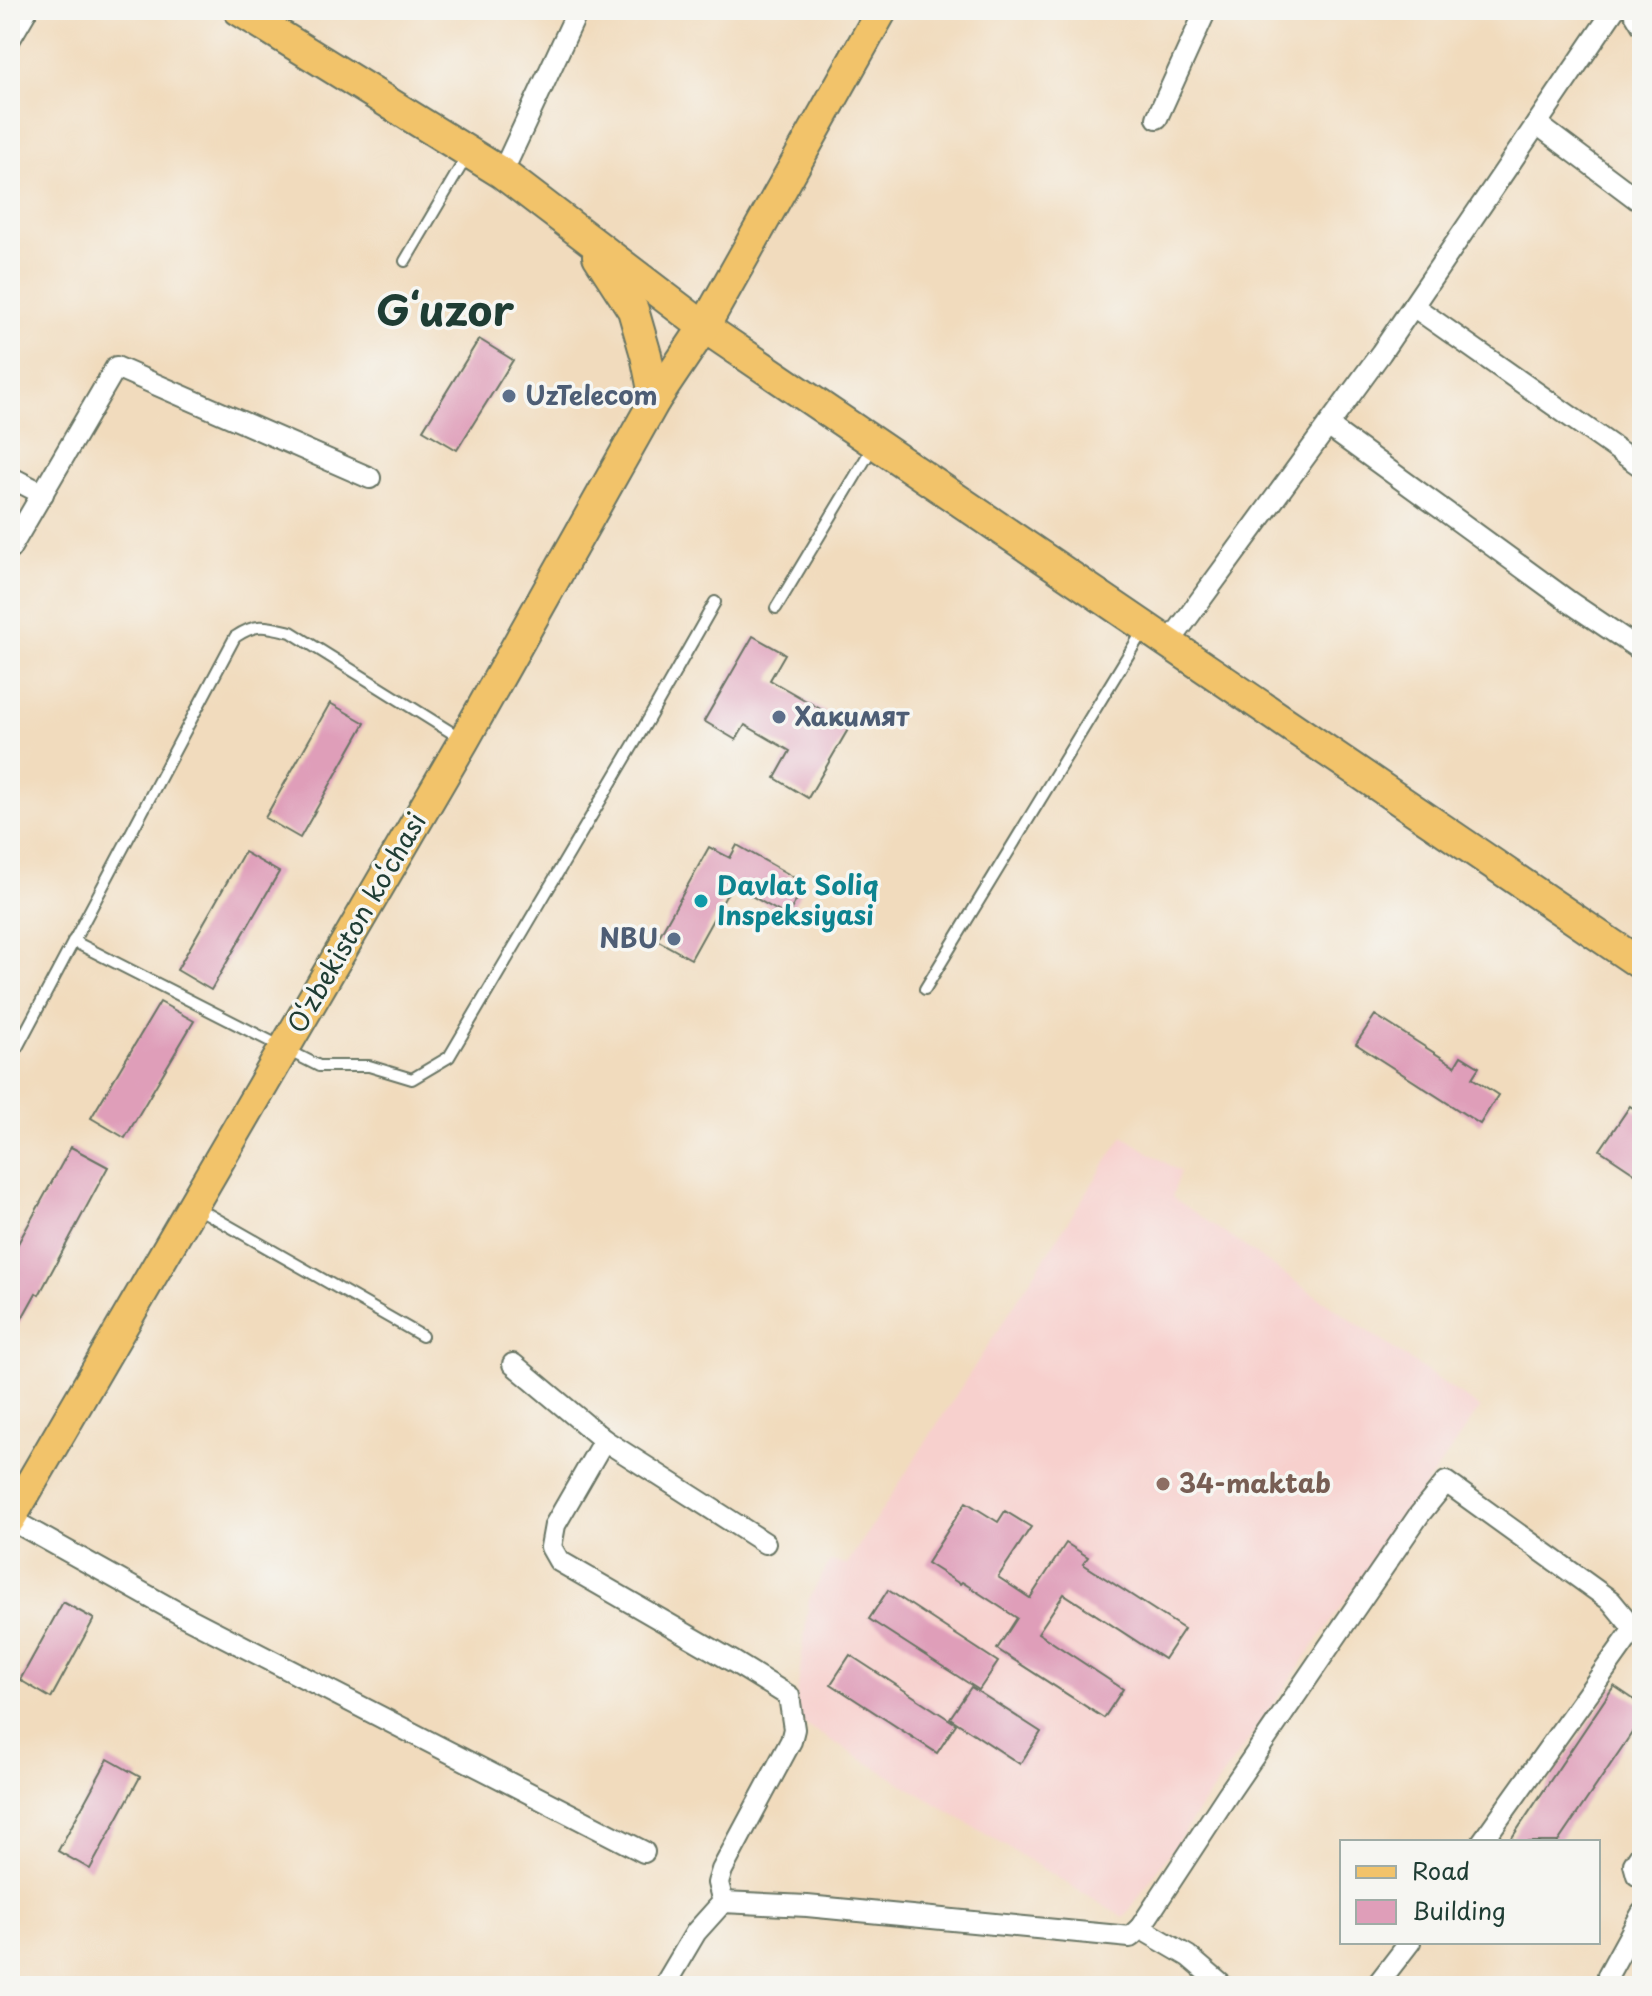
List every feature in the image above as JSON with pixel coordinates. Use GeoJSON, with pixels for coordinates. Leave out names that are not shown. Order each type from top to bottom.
{"type":"FeatureCollection","features":[{"type":"Feature","properties":{"kind":"main road","name":"O‘zbekiston ko‘chasi"},"geometry":{"type":"LineString","coordinates":[[10,1519],[464,740],[655,400],[704,327],[882,10]]}},
{"type":"Feature","properties":{"kind":"main road"},"geometry":{"type":"LineString","coordinates":[[246,12],[502,173],[704,327],[1642,965]]}},
{"type":"Feature","properties":{"kind":"main road"},"geometry":{"type":"LineString","coordinates":[[586,237],[633,310],[655,400]]}},
{"type":"Feature","properties":{"kind":"street"},"geometry":{"type":"LineString","coordinates":[[10,39],[27,10]]}},
{"type":"Feature","properties":{"kind":"street"},"geometry":{"type":"LineString","coordinates":[[502,173],[578,10]]}},
{"type":"Feature","properties":{"kind":"street"},"geometry":{"type":"LineString","coordinates":[[1157,118],[1206,10]]}},
{"type":"Feature","properties":{"kind":"street"},"geometry":{"type":"LineString","coordinates":[[1157,635],[1328,426],[1614,10]]}},
{"type":"Feature","properties":{"kind":"street"},"geometry":{"type":"LineString","coordinates":[[1633,10],[1642,25]]}},
{"type":"Feature","properties":{"kind":"street"},"geometry":{"type":"LineString","coordinates":[[1537,124],[1642,203]]}},
{"type":"Feature","properties":{"kind":"street"},"geometry":{"type":"LineString","coordinates":[[1413,306],[1642,467]]}},
{"type":"Feature","properties":{"kind":"street"},"geometry":{"type":"LineString","coordinates":[[10,549],[116,367],[370,478]]}},
{"type":"Feature","properties":{"kind":"street"},"geometry":{"type":"LineString","coordinates":[[1328,426],[1642,651]]}},
{"type":"Feature","properties":{"kind":"street"},"geometry":{"type":"LineString","coordinates":[[10,477],[43,494]]}},
{"type":"Feature","properties":{"kind":"street"},"geometry":{"type":"LineString","coordinates":[[513,1364],[604,1440],[765,1543]]}},
{"type":"Feature","properties":{"kind":"street"},"geometry":{"type":"LineString","coordinates":[[604,1440],[555,1525],[551,1547],[559,1561],[789,1696],[794,1729],[791,1741],[722,1870],[718,1883],[723,1902]]}},
{"type":"Feature","properties":{"kind":"street"},"geometry":{"type":"LineString","coordinates":[[723,1902],[807,1906],[1130,1937],[1140,1928],[1419,1515],[1446,1482],[1611,1601],[1638,1628],[1483,1840]]}},
{"type":"Feature","properties":{"kind":"street"},"geometry":{"type":"LineString","coordinates":[[10,1519],[182,1615],[644,1852]]}},
{"type":"Feature","properties":{"kind":"street"},"geometry":{"type":"LineString","coordinates":[[1642,1852],[1634,1864],[1637,1875],[1642,1878]]}},
{"type":"Feature","properties":{"kind":"street"},"geometry":{"type":"LineString","coordinates":[[664,1986],[696,1932],[723,1902]]}},
{"type":"Feature","properties":{"kind":"street"},"geometry":{"type":"LineString","coordinates":[[1610,1982],[1642,1913]]}},
{"type":"Feature","properties":{"kind":"street"},"geometry":{"type":"LineString","coordinates":[[1140,1928],[1188,1956],[1223,1986]]}},
{"type":"Feature","properties":{"kind":"street"},"geometry":{"type":"LineString","coordinates":[[1376,1986],[1408,1944]]}},
{"type":"Feature","properties":{"kind":"lane"},"geometry":{"type":"LineString","coordinates":[[405,261],[469,153]]}},
{"type":"Feature","properties":{"kind":"lane"},"geometry":{"type":"LineString","coordinates":[[776,608],[875,443]]}},
{"type":"Feature","properties":{"kind":"lane"},"geometry":{"type":"LineString","coordinates":[[73,941],[319,1066],[369,1066],[412,1079],[449,1057],[715,602]]}},
{"type":"Feature","properties":{"kind":"lane"},"geometry":{"type":"LineString","coordinates":[[10,1061],[235,637],[247,629],[263,625],[291,632],[464,740]]}},
{"type":"Feature","properties":{"kind":"lane"},"geometry":{"type":"LineString","coordinates":[[925,989],[1157,635]]}},
{"type":"Feature","properties":{"kind":"lane"},"geometry":{"type":"LineString","coordinates":[[193,1205],[422,1336]]}},
{"type":"Feature","properties":{"kind":"shaded area","name":"34-maktab"},"geometry":{"type":"Polygon","coordinates":[[[1123,1136],[1180,1172],[1172,1197],[1480,1408],[1124,1918],[794,1718],[809,1599],[830,1561],[847,1564],[1123,1136]]]}},
{"type":"Feature","properties":{"kind":"building"},"geometry":{"type":"Polygon","coordinates":[[[479,339],[513,360],[457,450],[423,430],[479,339]]]}},
{"type":"Feature","properties":{"kind":"building"},"geometry":{"type":"Polygon","coordinates":[[[753,636],[785,654],[770,680],[850,726],[808,798],[775,778],[790,751],[745,725],[736,740],[704,721],[753,636]]]}},
{"type":"Feature","properties":{"kind":"building"},"geometry":{"type":"Polygon","coordinates":[[[330,703],[365,723],[300,838],[265,818],[330,703]]]}},
{"type":"Feature","properties":{"kind":"building","name":"Davlat Soliq Inspeksiyasi"},"geometry":{"type":"Polygon","coordinates":[[[737,845],[806,884],[787,916],[732,885],[691,959],[657,940],[709,847],[730,858],[737,845]]]}},
{"type":"Feature","properties":{"kind":"building"},"geometry":{"type":"Polygon","coordinates":[[[244,852],[279,872],[211,990],[177,970],[244,852]]]}},
{"type":"Feature","properties":{"kind":"building"},"geometry":{"type":"Polygon","coordinates":[[[160,1002],[194,1021],[125,1138],[91,1118],[160,1002]]]}},
{"type":"Feature","properties":{"kind":"building"},"geometry":{"type":"Polygon","coordinates":[[[1375,1015],[1455,1066],[1461,1056],[1479,1067],[1472,1078],[1498,1095],[1480,1124],[1356,1044],[1375,1015]]]}},
{"type":"Feature","properties":{"kind":"building"},"geometry":{"type":"Polygon","coordinates":[[[1630,1106],[1642,1114],[1642,1178],[1600,1150],[1630,1106]]]}},
{"type":"Feature","properties":{"kind":"building"},"geometry":{"type":"Polygon","coordinates":[[[71,1147],[108,1167],[39,1295],[36,1293],[10,1340],[10,1258],[71,1147]]]}},
{"type":"Feature","properties":{"kind":"building"},"geometry":{"type":"Polygon","coordinates":[[[966,1502],[998,1522],[1005,1511],[1031,1527],[998,1577],[1030,1598],[1066,1543],[1088,1557],[1083,1564],[1184,1629],[1164,1659],[1064,1594],[1038,1633],[1123,1689],[1104,1718],[997,1649],[1017,1618],[927,1563],[966,1502]]]}},
{"type":"Feature","properties":{"kind":"building"},"geometry":{"type":"Polygon","coordinates":[[[888,1590],[998,1662],[979,1690],[869,1619],[888,1590]]]}},
{"type":"Feature","properties":{"kind":"building"},"geometry":{"type":"Polygon","coordinates":[[[63,1602],[94,1619],[51,1698],[20,1680],[63,1602]]]}},
{"type":"Feature","properties":{"kind":"building"},"geometry":{"type":"Polygon","coordinates":[[[850,1655],[956,1724],[937,1753],[831,1684],[850,1655]]]}},
{"type":"Feature","properties":{"kind":"building"},"geometry":{"type":"Polygon","coordinates":[[[1614,1686],[1642,1705],[1642,1718],[1559,1840],[1510,1840],[1614,1686]]]}},
{"type":"Feature","properties":{"kind":"building"},"geometry":{"type":"Polygon","coordinates":[[[971,1687],[1041,1732],[1020,1764],[950,1718],[971,1687]]]}},
{"type":"Feature","properties":{"kind":"building"},"geometry":{"type":"Polygon","coordinates":[[[108,1759],[140,1777],[90,1869],[58,1851],[108,1759]]]}},
{"type":"Feature","properties":{"kind":"place","name":"UzTelecom"},"geometry":{"type":"Point","coordinates":[509,396]}},
{"type":"Feature","properties":{"kind":"place","name":"Хакимят"},"geometry":{"type":"Point","coordinates":[779,717]}},
{"type":"Feature","properties":{"kind":"place","name":"Davlat Soliq Inspeksiyasi"},"geometry":{"type":"Point","coordinates":[701,901]}},
{"type":"Feature","properties":{"kind":"place","name":"NBU"},"geometry":{"type":"Point","coordinates":[674,939]}},
{"type":"Feature","properties":{"kind":"place","name":"34-maktab"},"geometry":{"type":"Point","coordinates":[1163,1484]}},
{"type":"Feature","properties":{"kind":"district","name":"Gʻuzor"},"geometry":{"type":"Point","coordinates":[445,311]}}]}
